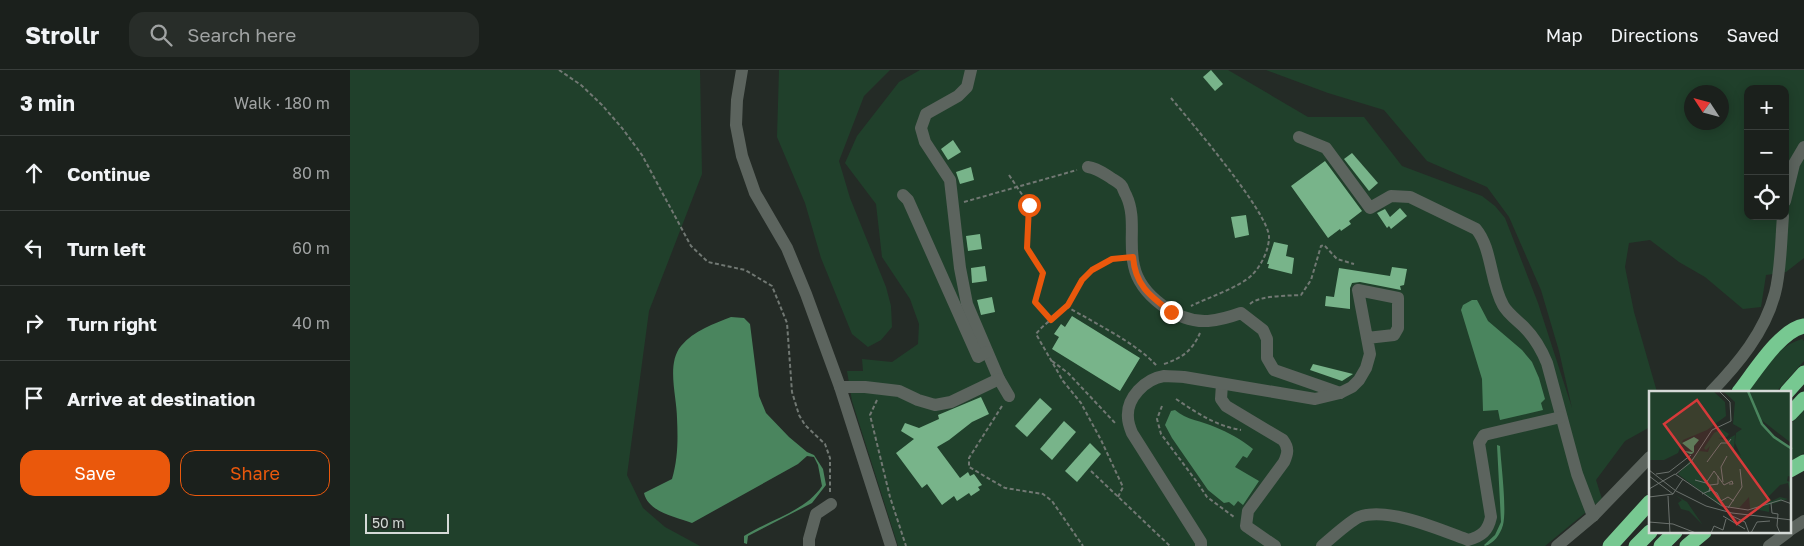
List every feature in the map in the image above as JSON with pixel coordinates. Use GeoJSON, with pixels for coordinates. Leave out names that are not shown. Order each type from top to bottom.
{"type":"FeatureCollection","features":[{"type":"Feature","properties":{"kind":"highway"},"geometry":{"type":"LineString","coordinates":[[1740,391],[1778,343],[1794,330],[1804,325]]}},
{"type":"Feature","properties":{"kind":"highway"},"geometry":{"type":"LineString","coordinates":[[1788,391],[1804,373]]}},
{"type":"Feature","properties":{"kind":"highway"},"geometry":{"type":"LineString","coordinates":[[1792,412],[1804,400]]}},
{"type":"Feature","properties":{"kind":"highway"},"geometry":{"type":"LineString","coordinates":[[1792,469],[1804,462]]}},
{"type":"Feature","properties":{"kind":"highway"},"geometry":{"type":"LineString","coordinates":[[1610,546],[1649,503]]}},
{"type":"Feature","properties":{"kind":"highway"},"geometry":{"type":"LineString","coordinates":[[1636,546],[1649,533]]}},
{"type":"Feature","properties":{"kind":"highway"},"geometry":{"type":"LineString","coordinates":[[1661,546],[1673,534]]}},
{"type":"Feature","properties":{"kind":"highway"},"geometry":{"type":"LineString","coordinates":[[1687,546],[1702,534]]}},
{"type":"Feature","properties":{"kind":"street"},"geometry":{"type":"LineString","coordinates":[[742,70],[737,100],[736,125],[742,156],[755,193],[786,248],[840,387],[891,546]]}},
{"type":"Feature","properties":{"kind":"street"},"geometry":{"type":"LineString","coordinates":[[971,70],[967,87],[958,96],[926,114],[921,128],[925,142],[950,180],[966,304],[999,379],[1009,396]]}},
{"type":"Feature","properties":{"kind":"street"},"geometry":{"type":"LineString","coordinates":[[1299,137],[1326,148],[1370,208],[1391,196],[1410,197],[1476,229],[1482,236],[1492,275],[1503,306],[1527,330],[1543,353],[1577,474],[1593,516]]}},
{"type":"Feature","properties":{"kind":"street"},"geometry":{"type":"LineString","coordinates":[[1789,185],[1794,164],[1804,147]]}},
{"type":"Feature","properties":{"kind":"street"},"geometry":{"type":"LineString","coordinates":[[1088,167],[1096,168],[1121,185],[1129,202],[1132,216],[1133,257],[1138,282],[1153,298],[1175,313],[1191,319],[1203,321],[1226,318],[1241,313],[1263,330],[1267,339],[1267,358],[1274,370],[1340,393]]}},
{"type":"Feature","properties":{"kind":"street"},"geometry":{"type":"LineString","coordinates":[[903,195],[908,200],[978,356],[987,352]]}},
{"type":"Feature","properties":{"kind":"street"},"geometry":{"type":"LineString","coordinates":[[1712,391],[1752,344],[1767,318],[1776,292],[1783,220]]}},
{"type":"Feature","properties":{"kind":"street"},"geometry":{"type":"LineString","coordinates":[[1201,546],[1201,542],[1132,433],[1128,416],[1133,396],[1146,383],[1164,376],[1184,377],[1315,399],[1340,393],[1352,387],[1366,368],[1370,354],[1367,338]]}},
{"type":"Feature","properties":{"kind":"street"},"geometry":{"type":"LineString","coordinates":[[840,387],[865,387],[899,391],[918,400],[935,405],[951,402],[999,379]]}},
{"type":"Feature","properties":{"kind":"street"},"geometry":{"type":"LineString","coordinates":[[1222,384],[1221,400],[1226,406],[1283,440],[1288,446],[1288,454],[1284,462],[1248,511],[1246,526],[1275,546]]}},
{"type":"Feature","properties":{"kind":"street"},"geometry":{"type":"LineString","coordinates":[[1322,546],[1359,517],[1373,515],[1394,515],[1468,540],[1480,537],[1489,527],[1491,517],[1480,443],[1484,435],[1561,417]]}},
{"type":"Feature","properties":{"kind":"street"},"geometry":{"type":"LineString","coordinates":[[1564,544],[1649,458]]}},
{"type":"Feature","properties":{"kind":"street"},"geometry":{"type":"LineString","coordinates":[[809,546],[816,514],[831,504]]}},
{"type":"Feature","properties":{"kind":"street"},"geometry":{"type":"LineString","coordinates":[[1769,546],[1789,534]]}},
{"type":"Feature","properties":{"kind":"path"},"geometry":{"type":"LineString","coordinates":[[559,70],[581,85],[622,128],[642,155],[691,246],[708,262],[745,270],[772,286],[787,323],[792,392],[799,415],[804,425],[825,444],[830,458],[831,504]]}},
{"type":"Feature","properties":{"kind":"path"},"geometry":{"type":"LineString","coordinates":[[1171,98],[1220,158],[1264,220],[1269,236],[1267,251],[1251,276],[1234,286],[1175,313]]}},
{"type":"Feature","properties":{"kind":"path"},"geometry":{"type":"LineString","coordinates":[[952,206],[1088,167]]}},
{"type":"Feature","properties":{"kind":"path"},"geometry":{"type":"LineString","coordinates":[[1009,175],[1029,205],[1027,248],[1043,273],[1035,302],[1051,320]]}},
{"type":"Feature","properties":{"kind":"path"},"geometry":{"type":"LineString","coordinates":[[1241,313],[1252,302],[1267,298],[1301,295],[1311,280],[1321,246],[1324,245],[1337,259],[1354,264]]}},
{"type":"Feature","properties":{"kind":"path"},"geometry":{"type":"LineString","coordinates":[[1118,497],[1123,487],[1101,440],[1081,403],[1063,380],[1036,334],[1066,306],[1082,280],[1092,270],[1112,259],[1133,257]]}},
{"type":"Feature","properties":{"kind":"path"},"geometry":{"type":"LineString","coordinates":[[1066,306],[1128,343],[1149,357],[1157,366]]}},
{"type":"Feature","properties":{"kind":"path"},"geometry":{"type":"LineString","coordinates":[[1152,369],[1174,361],[1189,351],[1195,343],[1203,321]]}},
{"type":"Feature","properties":{"kind":"path"},"geometry":{"type":"LineString","coordinates":[[1051,360],[1068,373],[1118,426],[1130,428]]}},
{"type":"Feature","properties":{"kind":"path"},"geometry":{"type":"LineString","coordinates":[[884,390],[874,404],[870,416],[890,497],[906,546]]}},
{"type":"Feature","properties":{"kind":"path"},"geometry":{"type":"LineString","coordinates":[[1009,396],[968,458],[969,468],[1005,488],[1043,494],[1052,500],[1083,546]]}},
{"type":"Feature","properties":{"kind":"path"},"geometry":{"type":"LineString","coordinates":[[1176,399],[1217,424],[1244,430],[1258,430],[1262,427]]}},
{"type":"Feature","properties":{"kind":"path"},"geometry":{"type":"LineString","coordinates":[[1162,406],[1157,419],[1161,434],[1207,497],[1246,526]]}},
{"type":"Feature","properties":{"kind":"path"},"geometry":{"type":"LineString","coordinates":[[1091,471],[1170,546]]}},
{"type":"Feature","properties":{"kind":"shaded area"},"geometry":{"type":"Polygon","coordinates":[[[350,70],[700,70],[702,174],[649,311],[627,475],[643,508],[665,527],[700,546],[350,546],[350,70]]]}},
{"type":"Feature","properties":{"kind":"shaded area"},"geometry":{"type":"Polygon","coordinates":[[[779,70],[890,70],[864,96],[839,161],[850,198],[886,287],[891,306],[892,327],[881,340],[868,347],[852,334],[821,258],[805,203],[777,137],[779,70]]]}},
{"type":"Feature","properties":{"kind":"shaded area"},"geometry":{"type":"Polygon","coordinates":[[[920,70],[1228,70],[1308,117],[1364,117],[1402,166],[1482,196],[1495,206],[1505,218],[1538,303],[1572,408],[1559,351],[1541,290],[1509,217],[1487,187],[1427,161],[1384,110],[1328,93],[1266,70],[1804,70],[1804,258],[1786,272],[1766,275],[1761,307],[1743,309],[1705,277],[1679,262],[1650,240],[1629,243],[1625,267],[1634,312],[1657,391],[1649,391],[1649,428],[1625,441],[1596,480],[1602,499],[1545,546],[898,546],[852,401],[847,371],[863,371],[862,359],[892,362],[918,344],[919,324],[910,299],[882,257],[876,204],[845,163],[857,136],[899,82],[920,70]]]}},
{"type":"Feature","properties":{"kind":"shaded area"},"geometry":{"type":"Polygon","coordinates":[[[1472,300],[1477,300],[1488,321],[1522,350],[1532,362],[1545,399],[1541,403],[1543,410],[1500,420],[1498,410],[1483,411],[1482,379],[1461,310],[1463,305],[1472,300]]]}},
{"type":"Feature","properties":{"kind":"shaded area"},"geometry":{"type":"Polygon","coordinates":[[[731,317],[744,318],[750,324],[759,396],[766,413],[789,437],[807,452],[814,455],[823,469],[826,485],[812,503],[748,536],[747,544],[744,543],[744,536],[797,509],[815,495],[822,486],[818,465],[814,457],[807,456],[798,464],[692,523],[657,509],[651,505],[644,493],[672,479],[674,471],[677,410],[673,371],[677,353],[686,340],[704,328],[731,317]]]}},
{"type":"Feature","properties":{"kind":"shaded area"},"geometry":{"type":"Polygon","coordinates":[[[1802,339],[1804,341],[1804,361],[1777,391],[1747,391],[1770,361],[1792,343],[1802,339]]]}},
{"type":"Feature","properties":{"kind":"shaded area"},"geometry":{"type":"Polygon","coordinates":[[[1175,410],[1184,416],[1230,434],[1253,449],[1247,458],[1243,456],[1235,467],[1259,481],[1243,505],[1238,501],[1234,506],[1229,502],[1224,503],[1208,490],[1165,425],[1171,411],[1175,410]]]}},
{"type":"Feature","properties":{"kind":"shaded area"},"geometry":{"type":"Polygon","coordinates":[[[1804,410],[1804,453],[1792,461],[1792,423],[1804,410]]]}},
{"type":"Feature","properties":{"kind":"shaded area"},"geometry":{"type":"Polygon","coordinates":[[[1497,445],[1500,446],[1504,518],[1503,525],[1494,541],[1485,546],[1495,535],[1501,522],[1497,445]]]}},
{"type":"Feature","properties":{"kind":"building"},"geometry":{"type":"Polygon","coordinates":[[[1211,70],[1223,84],[1215,91],[1203,77],[1211,70]]]}},
{"type":"Feature","properties":{"kind":"building"},"geometry":{"type":"Polygon","coordinates":[[[953,140],[961,152],[948,160],[941,149],[953,140]]]}},
{"type":"Feature","properties":{"kind":"building"},"geometry":{"type":"Polygon","coordinates":[[[1352,153],[1378,183],[1369,191],[1344,159],[1352,153]]]}},
{"type":"Feature","properties":{"kind":"building"},"geometry":{"type":"Polygon","coordinates":[[[1325,161],[1362,211],[1349,221],[1351,224],[1328,238],[1291,186],[1325,161]]]}},
{"type":"Feature","properties":{"kind":"building"},"geometry":{"type":"Polygon","coordinates":[[[971,167],[974,180],[960,184],[956,172],[971,167]]]}},
{"type":"Feature","properties":{"kind":"building"},"geometry":{"type":"Polygon","coordinates":[[[1400,208],[1407,216],[1391,229],[1389,226],[1387,228],[1377,213],[1385,209],[1390,217],[1400,208]]]}},
{"type":"Feature","properties":{"kind":"building"},"geometry":{"type":"Polygon","coordinates":[[[1246,215],[1249,235],[1235,238],[1231,217],[1246,215]]]}},
{"type":"Feature","properties":{"kind":"building"},"geometry":{"type":"Polygon","coordinates":[[[980,234],[982,249],[968,251],[966,236],[980,234]]]}},
{"type":"Feature","properties":{"kind":"building"},"geometry":{"type":"Polygon","coordinates":[[[1274,242],[1288,245],[1286,256],[1294,258],[1292,274],[1268,268],[1269,264],[1267,264],[1274,242]]]}},
{"type":"Feature","properties":{"kind":"building"},"geometry":{"type":"Polygon","coordinates":[[[985,266],[987,281],[972,283],[971,268],[985,266]]]}},
{"type":"Feature","properties":{"kind":"building"},"geometry":{"type":"Polygon","coordinates":[[[1392,267],[1407,269],[1404,285],[1400,286],[1401,290],[1360,282],[1352,283],[1350,288],[1350,309],[1325,306],[1326,296],[1334,297],[1339,268],[1390,276],[1392,267]]]}},
{"type":"Feature","properties":{"kind":"building"},"geometry":{"type":"Polygon","coordinates":[[[992,297],[995,312],[981,315],[977,300],[992,297]]]}},
{"type":"Feature","properties":{"kind":"building"},"geometry":{"type":"Polygon","coordinates":[[[1072,316],[1140,358],[1120,391],[1052,349],[1059,337],[1054,334],[1061,324],[1065,327],[1072,316]]]}},
{"type":"Feature","properties":{"kind":"building"},"geometry":{"type":"Polygon","coordinates":[[[1313,364],[1353,374],[1342,381],[1310,370],[1313,364]]]}},
{"type":"Feature","properties":{"kind":"building"},"geometry":{"type":"Polygon","coordinates":[[[981,397],[989,414],[972,422],[937,447],[960,478],[968,472],[970,476],[974,474],[982,485],[978,487],[980,490],[971,496],[969,493],[957,501],[954,496],[942,505],[927,484],[922,488],[896,453],[914,439],[901,431],[905,423],[919,428],[939,419],[938,415],[981,397]]]}},
{"type":"Feature","properties":{"kind":"building"},"geometry":{"type":"Polygon","coordinates":[[[1040,398],[1052,409],[1027,437],[1015,426],[1040,398]]]}},
{"type":"Feature","properties":{"kind":"building"},"geometry":{"type":"Polygon","coordinates":[[[1064,421],[1076,432],[1052,460],[1040,449],[1064,421]]]}},
{"type":"Feature","properties":{"kind":"building"},"geometry":{"type":"Polygon","coordinates":[[[1090,443],[1101,454],[1077,482],[1065,471],[1090,443]]]}},
{"type":"Feature","properties":{"kind":"route"},"geometry":{"type":"LineString","coordinates":[[1029,205],[1027,248],[1043,273],[1035,302],[1051,320],[1068,305],[1082,280],[1092,270],[1112,259],[1133,257],[1133,266],[1138,282],[1153,298],[1171,312]]}}]}
